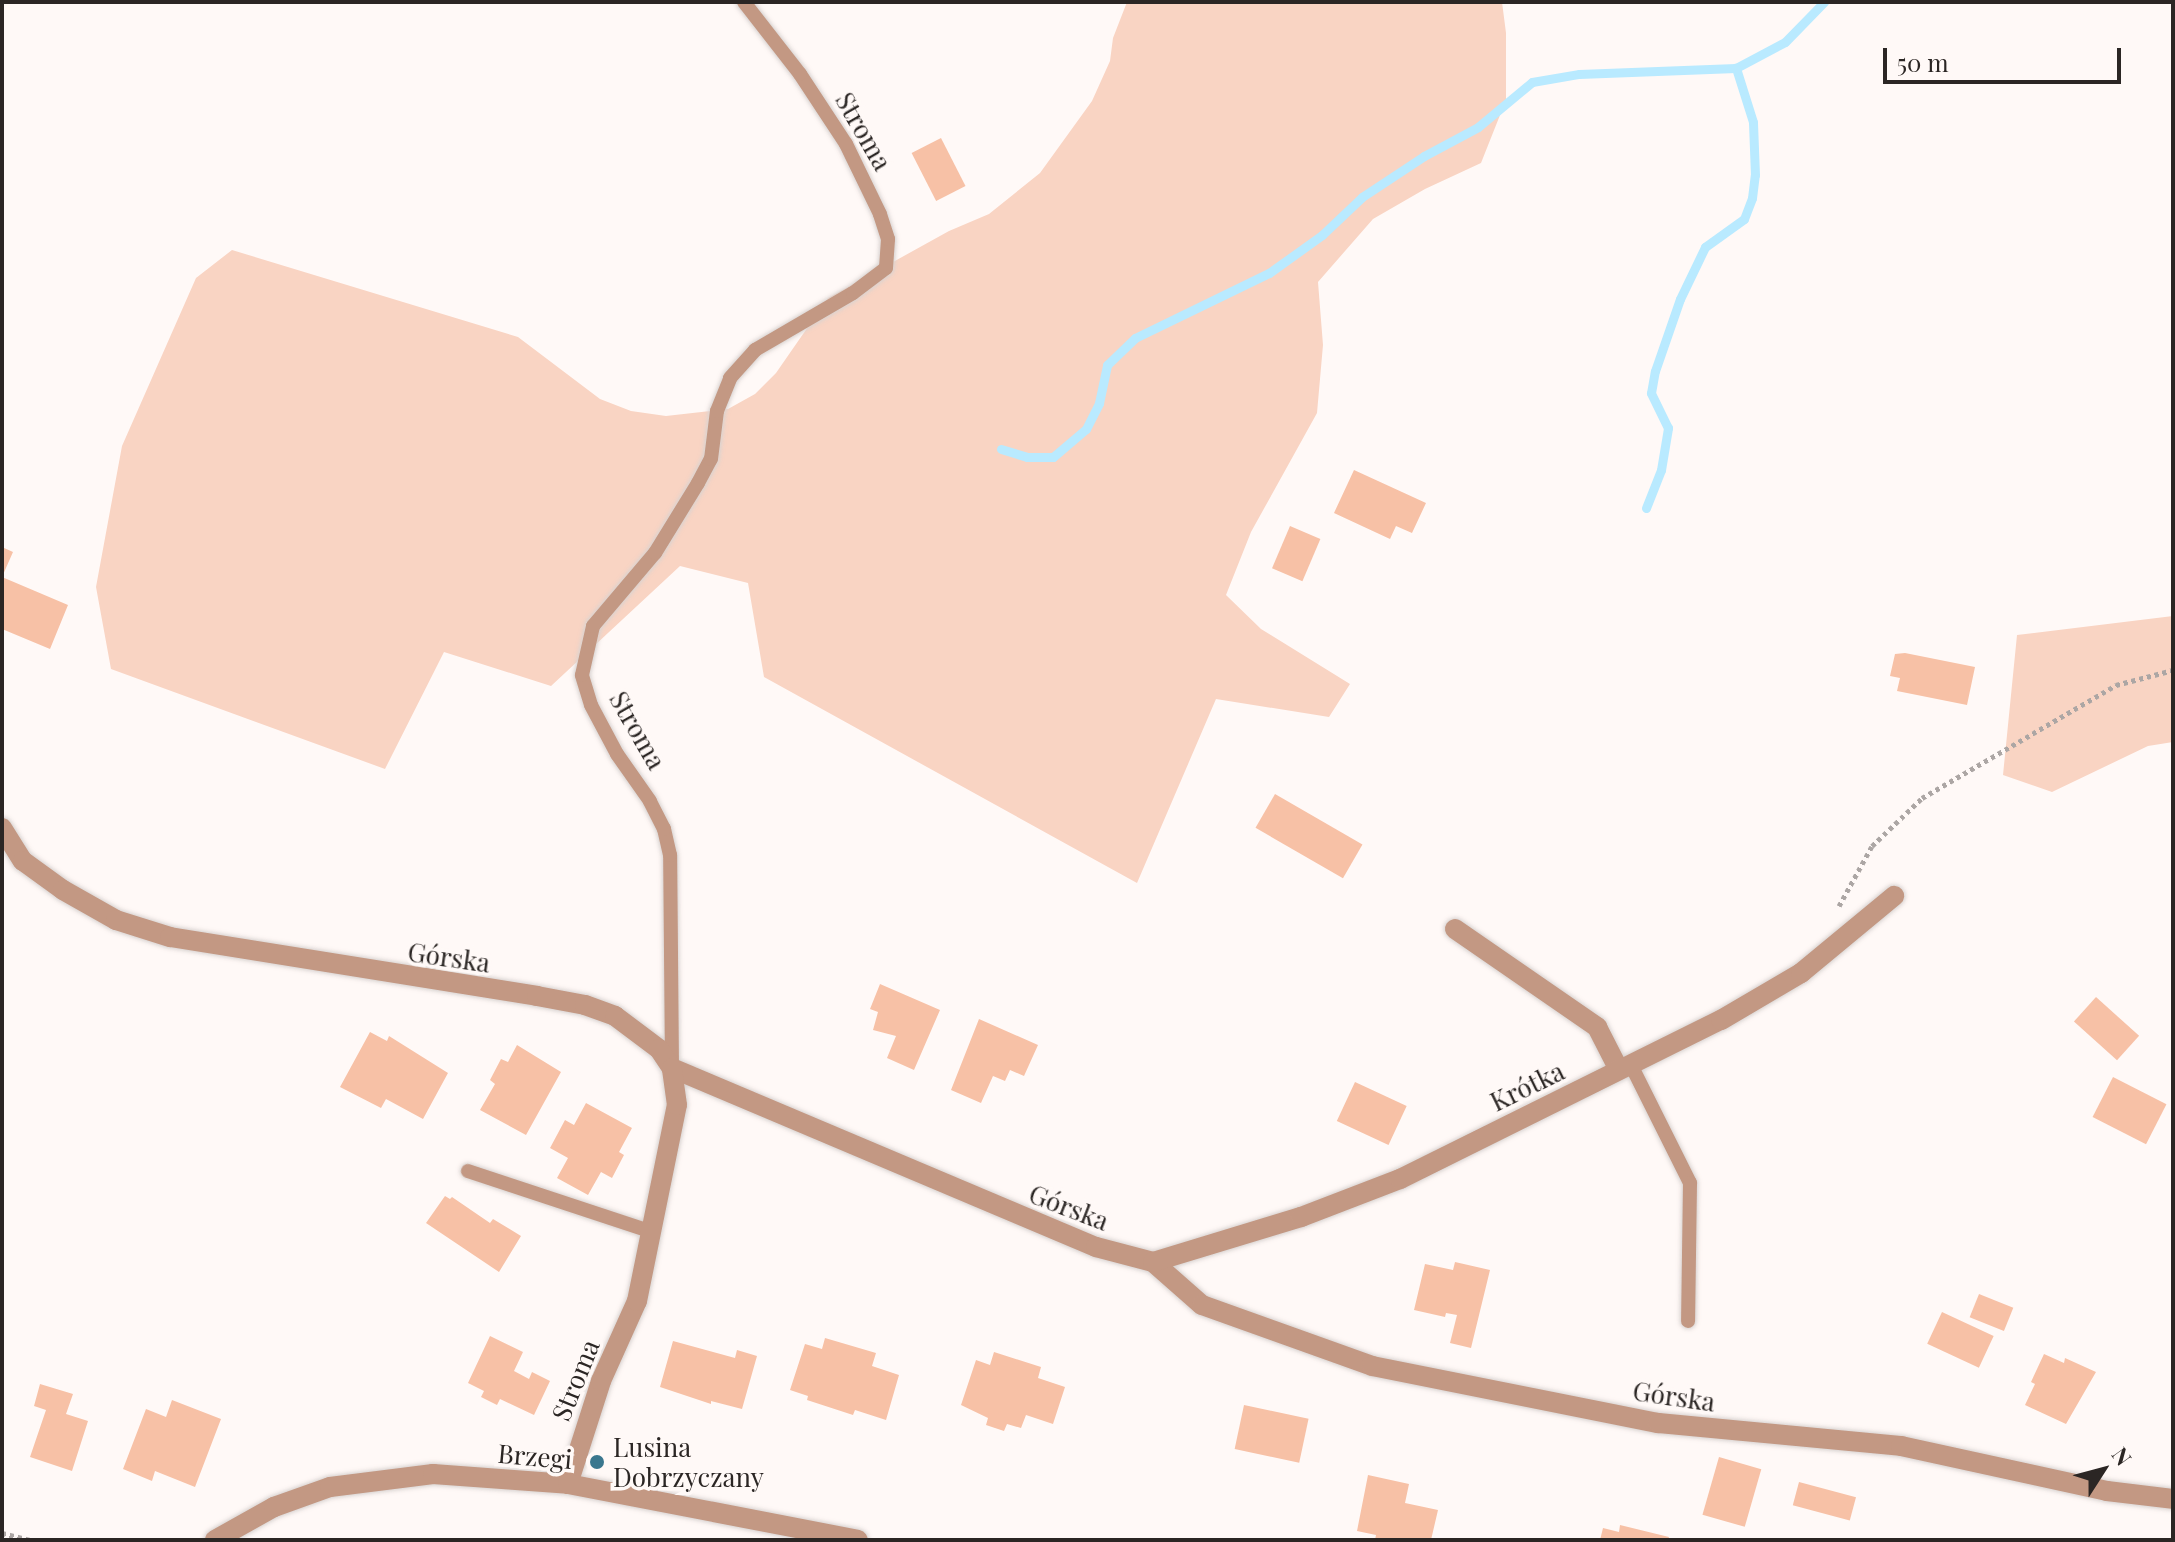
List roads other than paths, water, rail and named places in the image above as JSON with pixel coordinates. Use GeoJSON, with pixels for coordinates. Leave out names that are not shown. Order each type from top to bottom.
{"type":"FeatureCollection","features":[{"type":"Feature","properties":{"kind":"street","name":"Górska"},"geometry":{"type":"LineString","coordinates":[[2,828],[23,861],[63,890],[116,920],[170,937],[585,1005],[615,1016],[659,1049],[672,1068],[1096,1247],[1153,1262],[1202,1305],[1372,1366],[1658,1423],[1901,1446],[2107,1491],[2173,1499]]}},
{"type":"Feature","properties":{"kind":"street","name":"Krótka"},"geometry":{"type":"LineString","coordinates":[[1153,1262],[1274,1226],[1400,1179],[1625,1068],[1721,1020],[1801,973],[1894,896]]}},
{"type":"Feature","properties":{"kind":"street"},"geometry":{"type":"LineString","coordinates":[[1455,929],[1597,1027],[1625,1068]]}},
{"type":"Feature","properties":{"kind":"street","name":"Stroma"},"geometry":{"type":"LineString","coordinates":[[568,1484],[601,1381],[637,1301],[677,1105],[672,1068]]}},
{"type":"Feature","properties":{"kind":"street","name":"Brzegi"},"geometry":{"type":"LineString","coordinates":[[215,1540],[274,1507],[330,1487],[433,1474],[568,1484],[858,1540]]}},
{"type":"Feature","properties":{"kind":"lane","name":"Stroma"},"geometry":{"type":"LineString","coordinates":[[672,1068],[670,855],[664,829],[650,801],[617,754],[591,705],[582,675],[593,626],[655,553],[698,483],[711,459],[717,411],[730,378],[755,350],[853,293],[886,268],[888,239],[880,214],[846,144],[800,74],[744,2]]}},
{"type":"Feature","properties":{"kind":"lane"},"geometry":{"type":"LineString","coordinates":[[1625,1068],[1690,1183],[1688,1321]]}},
{"type":"Feature","properties":{"kind":"lane"},"geometry":{"type":"LineString","coordinates":[[468,1171],[652,1232]]}},
{"type":"Feature","properties":{"kind":"waterway"},"geometry":{"type":"LineString","coordinates":[[1001,449],[1027,457],[1053,457],[1086,429],[1099,403],[1107,365],[1135,338],[1269,273],[1322,235],[1362,197],[1424,156],[1478,127],[1532,82],[1579,74],[1736,68],[1785,42],[1824,2]]}},
{"type":"Feature","properties":{"kind":"waterway"},"geometry":{"type":"LineString","coordinates":[[1646,508],[1661,470],[1668,428],[1651,393],[1655,371],[1680,299],[1705,247],[1744,219],[1752,198],[1755,175],[1753,122],[1736,68]]}},
{"type":"Feature","properties":{"kind":"place","name":"Lusina Dobrzyczany"},"geometry":{"type":"Point","coordinates":[597,1462]}}]}
